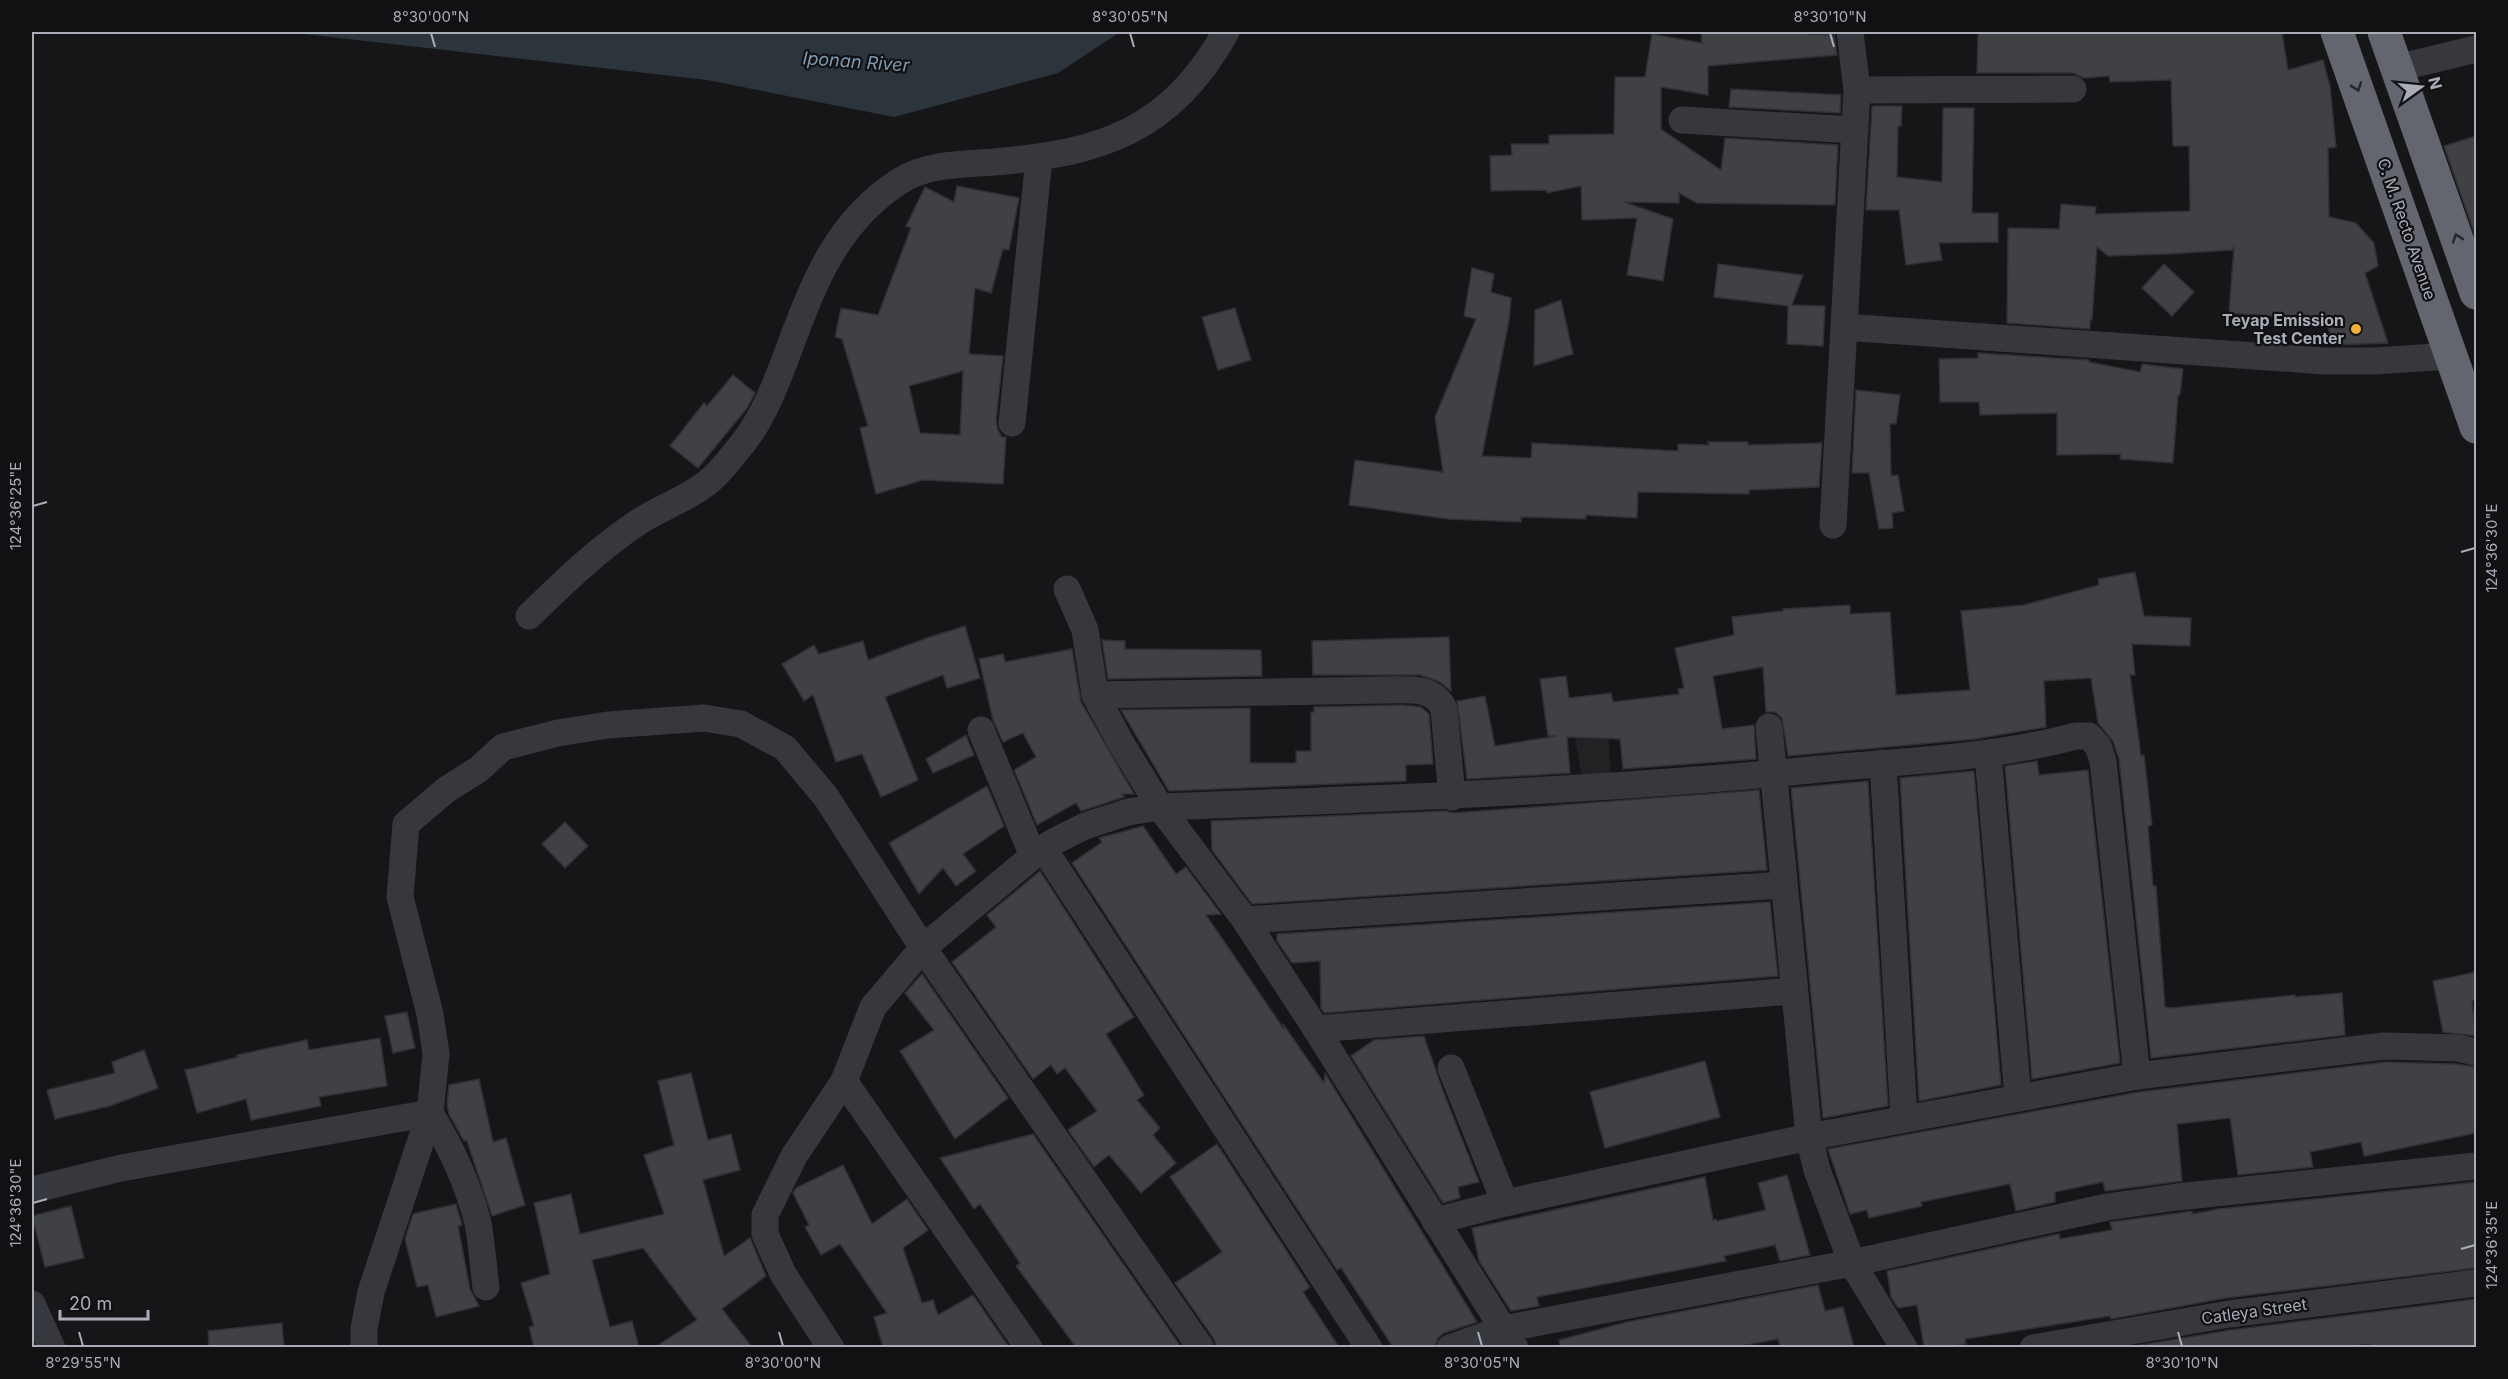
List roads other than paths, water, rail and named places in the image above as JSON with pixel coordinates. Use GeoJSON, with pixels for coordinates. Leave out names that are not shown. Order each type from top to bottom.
{"type":"FeatureCollection","features":[{"type":"Feature","properties":{"kind":"highway","name":"C. M. Recto Avenue"},"geometry":{"type":"LineString","coordinates":[[2337,32],[2476,427]]}},
{"type":"Feature","properties":{"kind":"highway"},"geometry":{"type":"LineString","coordinates":[[2384,32],[2476,293]]}},
{"type":"Feature","properties":{"kind":"street"},"geometry":{"type":"LineString","coordinates":[[529,616],[606,545],[641,521],[714,478],[745,441],[773,390],[812,290],[835,244],[874,199],[902,179],[924,170],[951,165],[1040,158],[1114,140],[1146,122],[1177,97],[1203,70],[1226,32]]}},
{"type":"Feature","properties":{"kind":"street"},"geometry":{"type":"LineString","coordinates":[[1833,525],[1857,90],[1850,32]]}},
{"type":"Feature","properties":{"kind":"street"},"geometry":{"type":"LineString","coordinates":[[2397,68],[2476,50]]}},
{"type":"Feature","properties":{"kind":"street"},"geometry":{"type":"LineString","coordinates":[[1857,90],[2073,89]]}},
{"type":"Feature","properties":{"kind":"street"},"geometry":{"type":"LineString","coordinates":[[1682,120],[1855,130]]}},
{"type":"Feature","properties":{"kind":"street"},"geometry":{"type":"LineString","coordinates":[[1012,423],[1040,158]]}},
{"type":"Feature","properties":{"kind":"street"},"geometry":{"type":"LineString","coordinates":[[1844,327],[2325,361],[2375,361],[2451,356]]}},
{"type":"Feature","properties":{"kind":"street"},"geometry":{"type":"LineString","coordinates":[[1067,589],[1085,630],[1095,695],[1121,743],[1160,807],[1245,920],[1316,1029],[1509,1338]]}},
{"type":"Feature","properties":{"kind":"street"},"geometry":{"type":"LineString","coordinates":[[1095,695],[1429,691],[1439,698],[1444,709],[1452,797]]}},
{"type":"Feature","properties":{"kind":"street"},"geometry":{"type":"LineString","coordinates":[[364,1347],[364,1329],[371,1292],[430,1113],[436,1054],[430,1014],[400,897],[406,824],[446,790],[479,769],[503,747],[558,733],[608,725],[704,718],[741,724],[785,748],[826,797],[923,948],[1202,1347]]}},
{"type":"Feature","properties":{"kind":"street"},"geometry":{"type":"LineString","coordinates":[[1769,727],[1809,1137],[1817,1170],[1852,1263],[1904,1347]]}},
{"type":"Feature","properties":{"kind":"street"},"geometry":{"type":"LineString","coordinates":[[981,729],[1039,853],[1370,1347]]}},
{"type":"Feature","properties":{"kind":"street"},"geometry":{"type":"LineString","coordinates":[[831,1347],[783,1274],[765,1234],[765,1215],[794,1156],[844,1081],[873,1007],[923,948],[1039,853],[1085,826],[1128,812],[1160,807],[1452,797],[1774,773],[1988,754],[2076,736],[2089,736],[2098,746],[2103,761],[2137,1076]]}},
{"type":"Feature","properties":{"kind":"street"},"geometry":{"type":"LineString","coordinates":[[1988,754],[2018,1097]]}},
{"type":"Feature","properties":{"kind":"street"},"geometry":{"type":"LineString","coordinates":[[1882,763],[1904,1118]]}},
{"type":"Feature","properties":{"kind":"street"},"geometry":{"type":"LineString","coordinates":[[1245,920],[1783,885]]}},
{"type":"Feature","properties":{"kind":"street"},"geometry":{"type":"LineString","coordinates":[[1316,1029],[1793,991]]}},
{"type":"Feature","properties":{"kind":"street"},"geometry":{"type":"LineString","coordinates":[[1435,1221],[1505,1203],[1809,1137],[2137,1076],[2384,1046],[2458,1048],[2476,1052]]}},
{"type":"Feature","properties":{"kind":"street"},"geometry":{"type":"LineString","coordinates":[[1451,1068],[1505,1203]]}},
{"type":"Feature","properties":{"kind":"street"},"geometry":{"type":"LineString","coordinates":[[844,1081],[1029,1347]]}},
{"type":"Feature","properties":{"kind":"street"},"geometry":{"type":"LineString","coordinates":[[32,1190],[56,1182],[131,1166],[430,1113]]}},
{"type":"Feature","properties":{"kind":"street"},"geometry":{"type":"LineString","coordinates":[[430,1113],[448,1143],[464,1181],[478,1224],[486,1287]]}},
{"type":"Feature","properties":{"kind":"street"},"geometry":{"type":"LineString","coordinates":[[1450,1347],[1509,1338],[2032,1222],[2119,1206],[2288,1184],[2476,1166]]}},
{"type":"Feature","properties":{"kind":"street","name":"Catleya Street"},"geometry":{"type":"LineString","coordinates":[[2033,1347],[2229,1314],[2476,1283]]}},
{"type":"Feature","properties":{"kind":"street"},"geometry":{"type":"LineString","coordinates":[[32,1304],[52,1347]]}},
{"type":"Feature","properties":{"kind":"water","name":"Iponan River"},"geometry":{"type":"Polygon","coordinates":[[[287,32],[1120,32],[1058,73],[894,117],[707,80],[287,32]]]}},
{"type":"Feature","properties":{"kind":"place","name":"Teyap Emission Test Center"},"geometry":{"type":"Point","coordinates":[2356,329]}}]}
